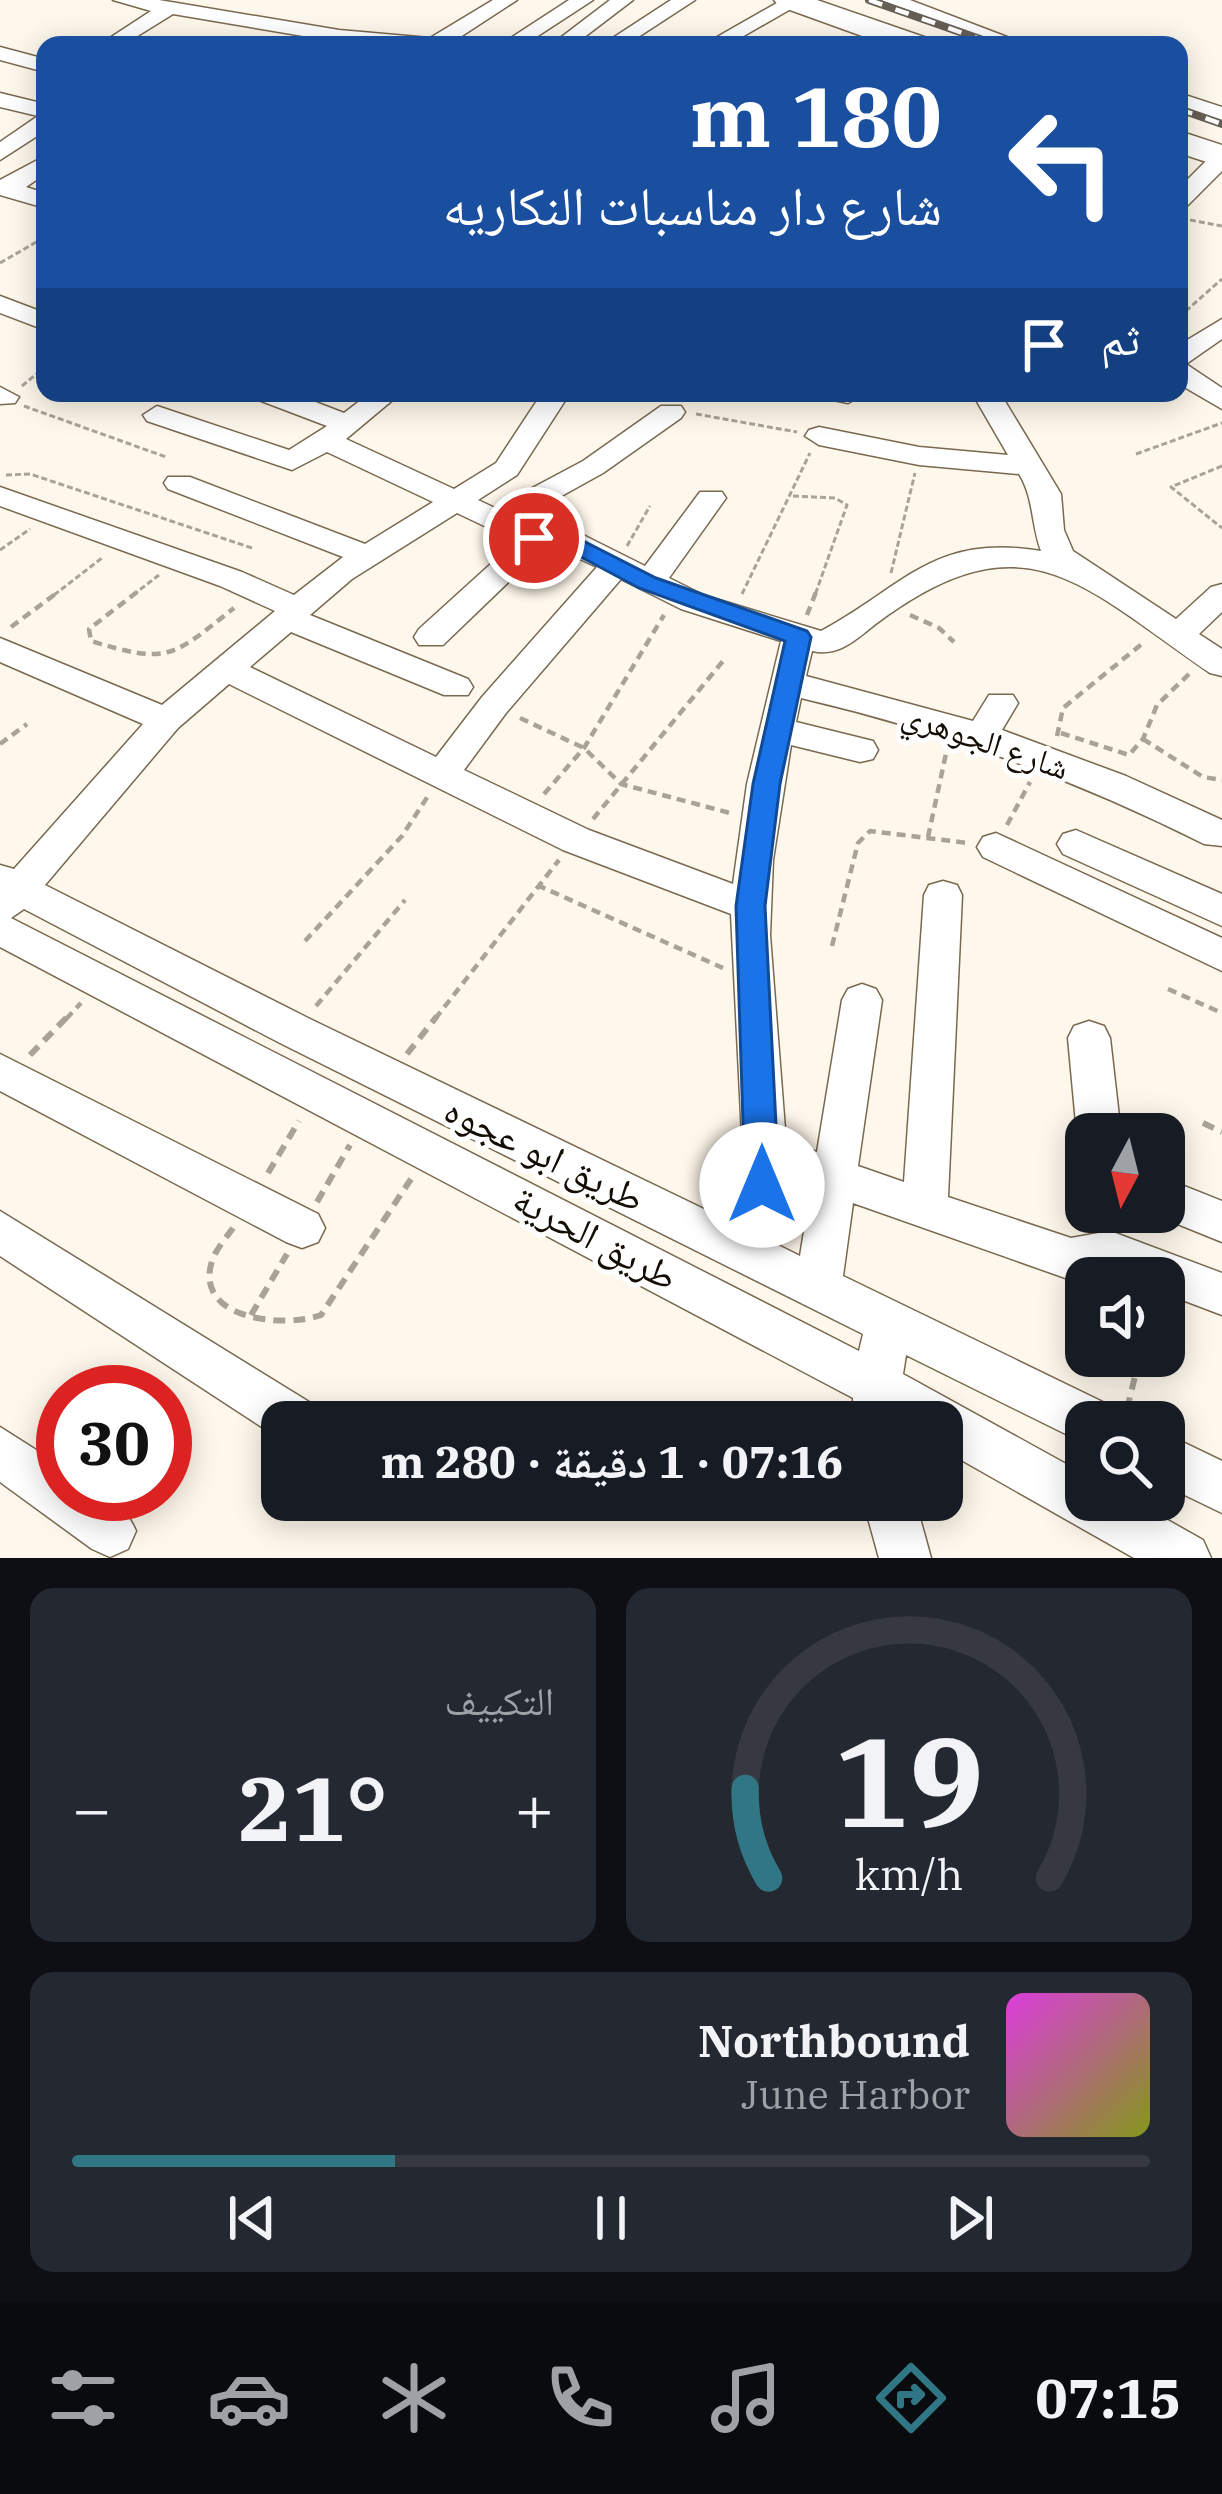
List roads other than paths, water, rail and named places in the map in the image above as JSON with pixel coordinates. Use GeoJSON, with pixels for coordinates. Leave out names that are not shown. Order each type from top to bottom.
{"type":"FeatureCollection","features":[{"type":"Feature","properties":{"kind":"highway"},"geometry":{"type":"LineString","coordinates":[[806,3],[891,36]]}},
{"type":"Feature","properties":{"kind":"highway"},"geometry":{"type":"LineString","coordinates":[[806,3],[918,36]]}},
{"type":"Feature","properties":{"kind":"highway"},"geometry":{"type":"LineString","coordinates":[[1188,130],[1222,142]]}},
{"type":"Feature","properties":{"kind":"highway"},"geometry":{"type":"LineString","coordinates":[[1188,144],[1222,157]]}},
{"type":"Feature","properties":{"kind":"street"},"geometry":{"type":"LineString","coordinates":[[123,0],[181,6],[307,36]]}},
{"type":"Feature","properties":{"kind":"street"},"geometry":{"type":"LineString","coordinates":[[230,18],[265,0]]}},
{"type":"Feature","properties":{"kind":"street"},"geometry":{"type":"LineString","coordinates":[[449,36],[507,0]]}},
{"type":"Feature","properties":{"kind":"street"},"geometry":{"type":"LineString","coordinates":[[525,36],[583,0]]}},
{"type":"Feature","properties":{"kind":"street"},"geometry":{"type":"LineString","coordinates":[[573,36],[623,0]]}},
{"type":"Feature","properties":{"kind":"street"},"geometry":{"type":"LineString","coordinates":[[627,36],[685,0]]}},
{"type":"Feature","properties":{"kind":"street"},"geometry":{"type":"LineString","coordinates":[[890,0],[992,36]]}},
{"type":"Feature","properties":{"kind":"street"},"geometry":{"type":"LineString","coordinates":[[776,36],[806,3]]}},
{"type":"Feature","properties":{"kind":"street"},"geometry":{"type":"LineString","coordinates":[[732,36],[806,3]]}},
{"type":"Feature","properties":{"kind":"street"},"geometry":{"type":"LineString","coordinates":[[126,36],[181,6]]}},
{"type":"Feature","properties":{"kind":"street"},"geometry":{"type":"LineString","coordinates":[[0,53],[36,63]]}},
{"type":"Feature","properties":{"kind":"street"},"geometry":{"type":"LineString","coordinates":[[0,120],[5,102],[36,109]]}},
{"type":"Feature","properties":{"kind":"street"},"geometry":{"type":"LineString","coordinates":[[1188,103],[1222,114]]}},
{"type":"Feature","properties":{"kind":"street"},"geometry":{"type":"LineString","coordinates":[[0,153],[36,127]]}},
{"type":"Feature","properties":{"kind":"street"},"geometry":{"type":"LineString","coordinates":[[1188,192],[1222,157]]}},
{"type":"Feature","properties":{"kind":"street"},"geometry":{"type":"LineString","coordinates":[[4,188],[36,168]]}},
{"type":"Feature","properties":{"kind":"street"},"geometry":{"type":"LineString","coordinates":[[4,188],[36,198]]}},
{"type":"Feature","properties":{"kind":"street"},"geometry":{"type":"LineString","coordinates":[[0,304],[36,318]]}},
{"type":"Feature","properties":{"kind":"street"},"geometry":{"type":"LineString","coordinates":[[1188,352],[1222,327]]}},
{"type":"Feature","properties":{"kind":"street"},"geometry":{"type":"LineString","coordinates":[[1188,377],[1222,401]]}},
{"type":"Feature","properties":{"kind":"street"},"geometry":{"type":"LineString","coordinates":[[282,402],[498,519],[662,589],[799,637],[832,641],[903,590],[982,553],[1031,556],[1077,573],[1215,661]]}},
{"type":"Feature","properties":{"kind":"street"},"geometry":{"type":"LineString","coordinates":[[157,415],[286,460],[301,458],[376,402]]}},
{"type":"Feature","properties":{"kind":"street"},"geometry":{"type":"LineString","coordinates":[[4,902],[166,720],[366,555],[489,484],[519,456],[551,402]]}},
{"type":"Feature","properties":{"kind":"street"},"geometry":{"type":"LineString","coordinates":[[992,402],[1046,494],[1053,545],[1077,573]]}},
{"type":"Feature","properties":{"kind":"street"},"geometry":{"type":"LineString","coordinates":[[431,637],[545,536],[670,412]]}},
{"type":"Feature","properties":{"kind":"street"},"geometry":{"type":"LineString","coordinates":[[819,436],[919,456],[1031,466]]}},
{"type":"Feature","properties":{"kind":"street"},"geometry":{"type":"LineString","coordinates":[[519,456],[576,501]]}},
{"type":"Feature","properties":{"kind":"street"},"geometry":{"type":"LineString","coordinates":[[172,470],[366,555]]}},
{"type":"Feature","properties":{"kind":"street"},"geometry":{"type":"LineString","coordinates":[[0,496],[258,590],[292,613],[456,687]]}},
{"type":"Feature","properties":{"kind":"street"},"geometry":{"type":"LineString","coordinates":[[662,589],[710,498]]}},
{"type":"Feature","properties":{"kind":"street"},"geometry":{"type":"LineString","coordinates":[[498,519],[576,501]]}},
{"type":"Feature","properties":{"kind":"street"},"geometry":{"type":"LineString","coordinates":[[441,776],[494,705],[615,566]]}},
{"type":"Feature","properties":{"kind":"street"},"geometry":{"type":"LineString","coordinates":[[1171,631],[1222,594]]}},
{"type":"Feature","properties":{"kind":"street"},"geometry":{"type":"LineString","coordinates":[[751,1254],[760,1222],[764,1153],[750,906],[778,730],[799,637]]}},
{"type":"Feature","properties":{"kind":"street"},"geometry":{"type":"LineString","coordinates":[[0,649],[166,720]]}},
{"type":"Feature","properties":{"kind":"street"},"geometry":{"type":"LineString","coordinates":[[226,669],[632,865],[750,906]]}},
{"type":"Feature","properties":{"kind":"street","name":"شارع الجوهري"},"geometry":{"type":"LineString","coordinates":[[787,683],[967,730],[1179,814],[1217,834]]}},
{"type":"Feature","properties":{"kind":"street"},"geometry":{"type":"LineString","coordinates":[[967,730],[1001,703]]}},
{"type":"Feature","properties":{"kind":"street"},"geometry":{"type":"LineString","coordinates":[[778,730],[860,750]]}},
{"type":"Feature","properties":{"kind":"street"},"geometry":{"type":"LineString","coordinates":[[1076,844],[1222,911]]}},
{"type":"Feature","properties":{"kind":"street"},"geometry":{"type":"LineString","coordinates":[[996,847],[1222,956]]}},
{"type":"Feature","properties":{"kind":"street"},"geometry":{"type":"LineString","coordinates":[[925,1210],[943,895]]}},
{"type":"Feature","properties":{"kind":"street","name":"طريق الحرية"},"geometry":{"type":"LineString","coordinates":[[4,902],[103,981],[430,1149],[873,1401]]}},
{"type":"Feature","properties":{"kind":"street","name":"طريق ابو عجوه"},"geometry":{"type":"LineString","coordinates":[[4,902],[295,1031],[1065,1408]]}},
{"type":"Feature","properties":{"kind":"street"},"geometry":{"type":"LineString","coordinates":[[818,1286],[862,1000]]}},
{"type":"Feature","properties":{"kind":"street"},"geometry":{"type":"LineString","coordinates":[[1088,1038],[1097,1113]]}},
{"type":"Feature","properties":{"kind":"street"},"geometry":{"type":"LineString","coordinates":[[4,1073],[302,1228]]}},
{"type":"Feature","properties":{"kind":"street"},"geometry":{"type":"LineString","coordinates":[[764,1153],[1071,1259],[1111,1252],[1222,1294]]}},
{"type":"Feature","properties":{"kind":"street"},"geometry":{"type":"LineString","coordinates":[[1185,1207],[1222,1222]]}},
{"type":"Feature","properties":{"kind":"street"},"geometry":{"type":"LineString","coordinates":[[0,1231],[264,1401]]}},
{"type":"Feature","properties":{"kind":"street"},"geometry":{"type":"LineString","coordinates":[[878,1401],[890,1320]]}},
{"type":"Feature","properties":{"kind":"street","name":"طريق الحرية"},"geometry":{"type":"LineString","coordinates":[[963,1446],[1186,1558]]}},
{"type":"Feature","properties":{"kind":"street"},"geometry":{"type":"LineString","coordinates":[[0,1452],[110,1531]]}},
{"type":"Feature","properties":{"kind":"street"},"geometry":{"type":"LineString","coordinates":[[1185,1469],[1222,1488]]}},
{"type":"Feature","properties":{"kind":"street"},"geometry":{"type":"LineString","coordinates":[[895,1521],[905,1558]]}},
{"type":"Feature","properties":{"kind":"railway"},"geometry":{"type":"LineString","coordinates":[[869,0],[971,36]]}},
{"type":"Feature","properties":{"kind":"railway"},"geometry":{"type":"LineString","coordinates":[[1188,112],[1222,124]]}}]}
